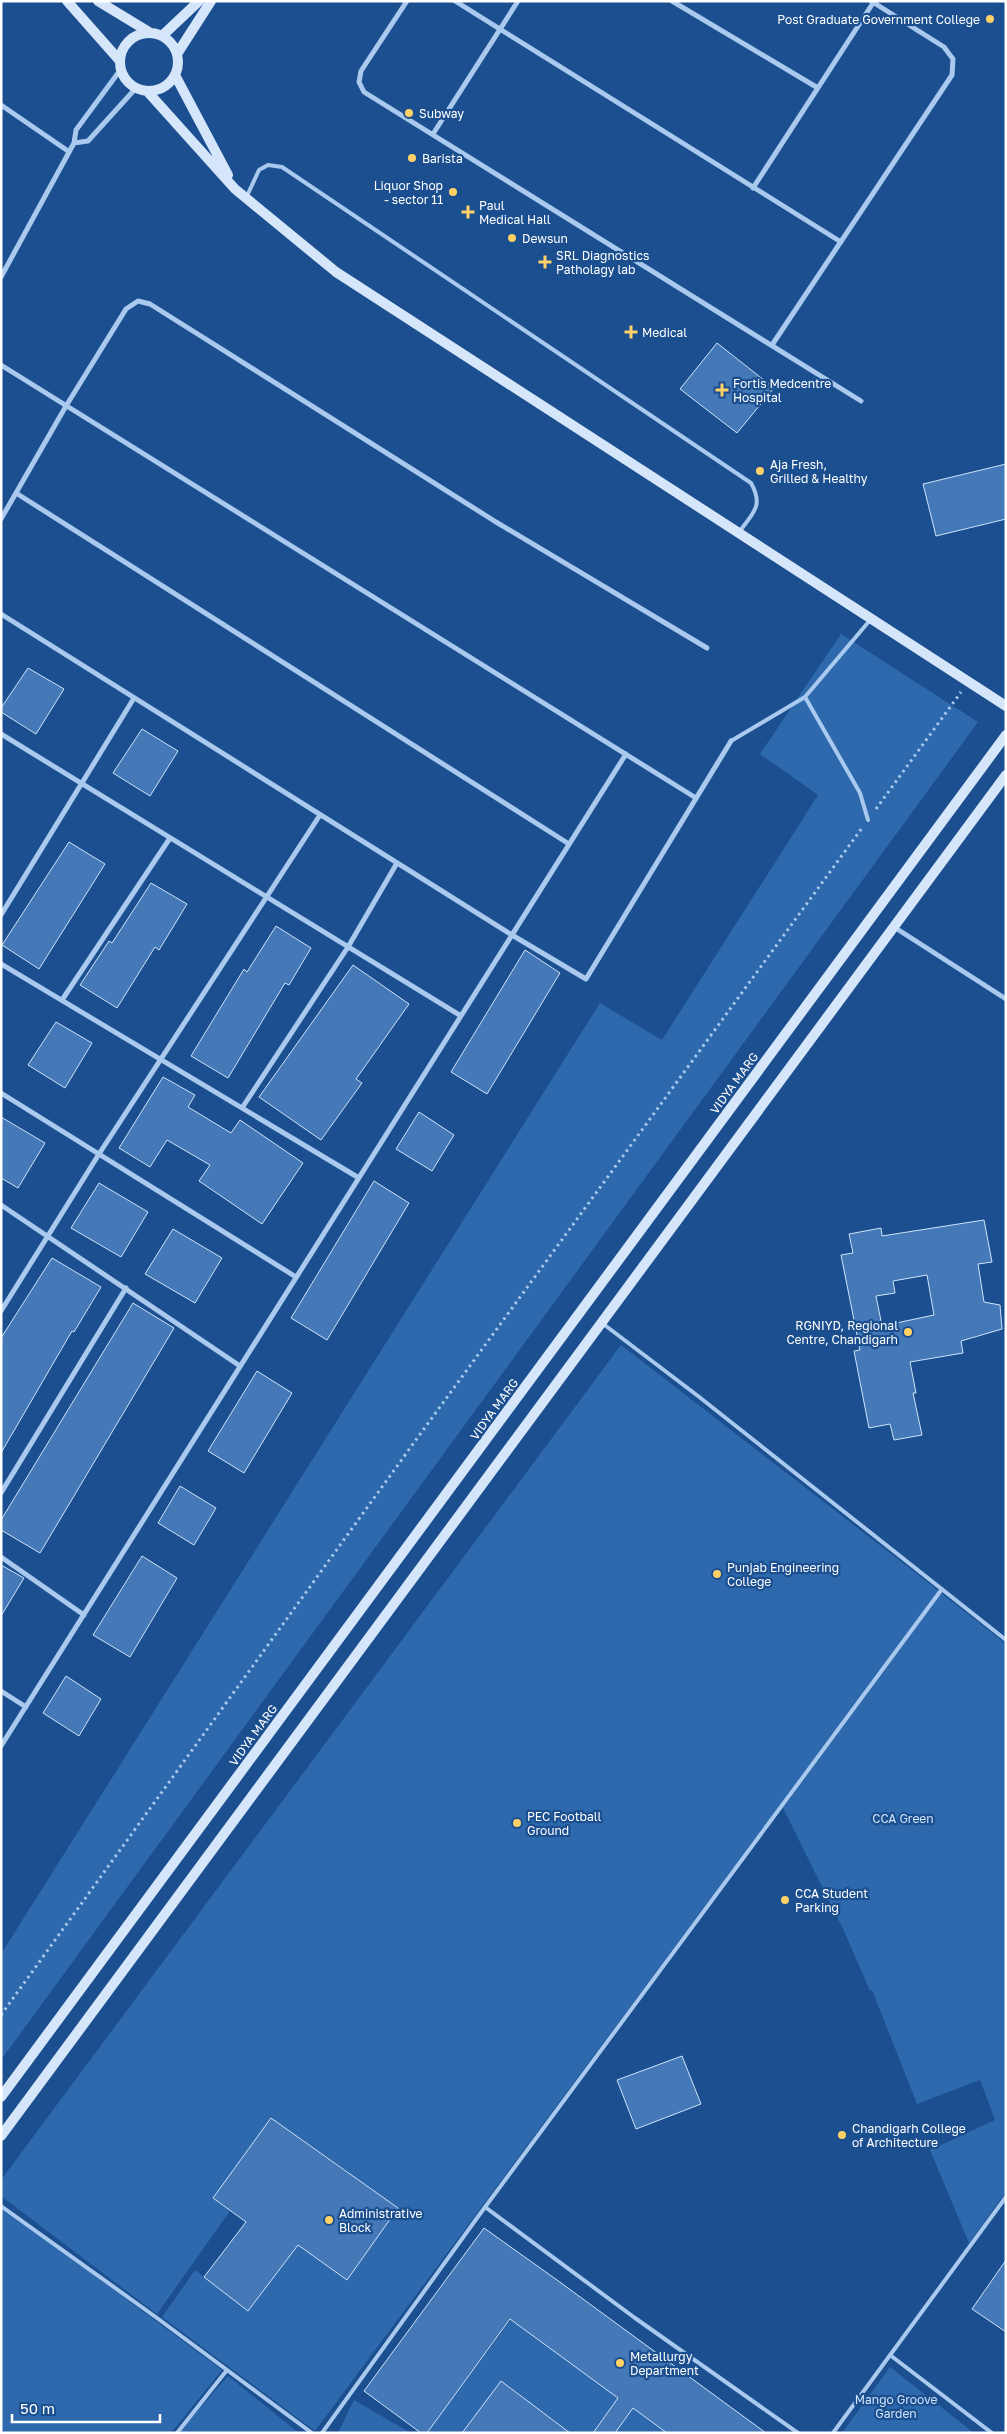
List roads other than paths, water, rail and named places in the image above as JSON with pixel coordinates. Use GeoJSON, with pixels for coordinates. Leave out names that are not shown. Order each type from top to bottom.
{"type":"FeatureCollection","features":[{"type":"Feature","properties":{"kind":"main road"},"geometry":{"type":"LineString","coordinates":[[67,1],[121,65],[124,77],[142,90],[235,189],[336,272],[1006,706]]}},
{"type":"Feature","properties":{"kind":"main road"},"geometry":{"type":"LineString","coordinates":[[98,1],[149,32],[162,36],[174,46],[177,54],[178,68],[176,75],[164,87],[142,90]]}},
{"type":"Feature","properties":{"kind":"main road"},"geometry":{"type":"LineString","coordinates":[[162,36],[199,1]]}},
{"type":"Feature","properties":{"kind":"main road"},"geometry":{"type":"LineString","coordinates":[[177,54],[211,1]]}},
{"type":"Feature","properties":{"kind":"main road"},"geometry":{"type":"LineString","coordinates":[[121,65],[126,44],[133,38],[149,32]]}},
{"type":"Feature","properties":{"kind":"main road"},"geometry":{"type":"LineString","coordinates":[[176,75],[235,189]]}},
{"type":"Feature","properties":{"kind":"main road","name":"VIDYA MARG"},"geometry":{"type":"LineString","coordinates":[[1,2097],[1006,735]]}},
{"type":"Feature","properties":{"kind":"main road"},"geometry":{"type":"LineString","coordinates":[[1,2136],[1006,775]]}},
{"type":"Feature","properties":{"kind":"street"},"geometry":{"type":"LineString","coordinates":[[407,1],[361,71],[359,82],[364,92],[860,401]]}},
{"type":"Feature","properties":{"kind":"street"},"geometry":{"type":"LineString","coordinates":[[455,1],[840,242]]}},
{"type":"Feature","properties":{"kind":"street"},"geometry":{"type":"LineString","coordinates":[[433,134],[518,1]]}},
{"type":"Feature","properties":{"kind":"street"},"geometry":{"type":"LineString","coordinates":[[672,1],[818,88]]}},
{"type":"Feature","properties":{"kind":"street"},"geometry":{"type":"LineString","coordinates":[[753,188],[872,2],[944,47],[953,59],[952,74],[772,345]]}},
{"type":"Feature","properties":{"kind":"street"},"geometry":{"type":"LineString","coordinates":[[1,277],[74,143],[76,130],[121,65]]}},
{"type":"Feature","properties":{"kind":"street"},"geometry":{"type":"LineString","coordinates":[[74,143],[88,141],[142,90]]}},
{"type":"Feature","properties":{"kind":"street"},"geometry":{"type":"LineString","coordinates":[[1,105],[68,151]]}},
{"type":"Feature","properties":{"kind":"street"},"geometry":{"type":"LineString","coordinates":[[1,519],[66,406],[126,309],[138,301],[150,304],[487,516],[707,648]]}},
{"type":"Feature","properties":{"kind":"street"},"geometry":{"type":"LineString","coordinates":[[1,366],[696,798]]}},
{"type":"Feature","properties":{"kind":"street"},"geometry":{"type":"LineString","coordinates":[[16,493],[569,844]]}},
{"type":"Feature","properties":{"kind":"street"},"geometry":{"type":"LineString","coordinates":[[1,614],[512,935],[586,979],[731,742]]}},
{"type":"Feature","properties":{"kind":"street"},"geometry":{"type":"LineString","coordinates":[[1,915],[134,698]]}},
{"type":"Feature","properties":{"kind":"street"},"geometry":{"type":"LineString","coordinates":[[1,734],[461,1016]]}},
{"type":"Feature","properties":{"kind":"street"},"geometry":{"type":"LineString","coordinates":[[1,1746],[626,754]]}},
{"type":"Feature","properties":{"kind":"street"},"geometry":{"type":"LineString","coordinates":[[1,1311],[99,1154],[320,814]]}},
{"type":"Feature","properties":{"kind":"street"},"geometry":{"type":"LineString","coordinates":[[62,1000],[170,838]]}},
{"type":"Feature","properties":{"kind":"street"},"geometry":{"type":"LineString","coordinates":[[242,1108],[348,946],[397,863]]}},
{"type":"Feature","properties":{"kind":"street"},"geometry":{"type":"LineString","coordinates":[[894,927],[1006,1000]]}},
{"type":"Feature","properties":{"kind":"street"},"geometry":{"type":"LineString","coordinates":[[1,964],[359,1178]]}},
{"type":"Feature","properties":{"kind":"street"},"geometry":{"type":"LineString","coordinates":[[1,1093],[296,1277]]}},
{"type":"Feature","properties":{"kind":"street"},"geometry":{"type":"LineString","coordinates":[[1,1205],[240,1366]]}},
{"type":"Feature","properties":{"kind":"street"},"geometry":{"type":"LineString","coordinates":[[1,1493],[126,1288]]}},
{"type":"Feature","properties":{"kind":"street"},"geometry":{"type":"LineString","coordinates":[[1,1556],[84,1615]]}},
{"type":"Feature","properties":{"kind":"street"},"geometry":{"type":"LineString","coordinates":[[1,1691],[26,1707]]}},
{"type":"Feature","properties":{"kind":"lane"},"geometry":{"type":"LineString","coordinates":[[246,198],[259,170],[268,165],[282,167],[751,483],[758,495],[757,508],[739,533]]}},
{"type":"Feature","properties":{"kind":"lane"},"geometry":{"type":"LineString","coordinates":[[731,742],[805,697],[871,619]]}},
{"type":"Feature","properties":{"kind":"lane"},"geometry":{"type":"LineString","coordinates":[[805,697],[860,793],[868,820]]}},
{"type":"Feature","properties":{"kind":"lane"},"geometry":{"type":"LineString","coordinates":[[602,1323],[1006,1640]]}},
{"type":"Feature","properties":{"kind":"lane"},"geometry":{"type":"LineString","coordinates":[[322,2433],[485,2207],[942,1589]]}},
{"type":"Feature","properties":{"kind":"lane"},"geometry":{"type":"LineString","coordinates":[[834,2433],[1006,2197]]}},
{"type":"Feature","properties":{"kind":"lane"},"geometry":{"type":"LineString","coordinates":[[1,2206],[312,2433]]}},
{"type":"Feature","properties":{"kind":"lane"},"geometry":{"type":"LineString","coordinates":[[485,2207],[635,2318],[798,2433]]}},
{"type":"Feature","properties":{"kind":"lane"},"geometry":{"type":"LineString","coordinates":[[890,2355],[992,2433]]}},
{"type":"Feature","properties":{"kind":"lane"},"geometry":{"type":"LineString","coordinates":[[177,2433],[227,2370]]}},
{"type":"Feature","properties":{"kind":"place","name":"Post Graduate Government College"},"geometry":{"type":"Point","coordinates":[990,19]}},
{"type":"Feature","properties":{"kind":"place","name":"Subway"},"geometry":{"type":"Point","coordinates":[409,113]}},
{"type":"Feature","properties":{"kind":"place","name":"Barista"},"geometry":{"type":"Point","coordinates":[412,158]}},
{"type":"Feature","properties":{"kind":"place","name":"Liquor Shop - sector 11"},"geometry":{"type":"Point","coordinates":[453,192]}},
{"type":"Feature","properties":{"kind":"place","name":"Paul Medical Hall"},"geometry":{"type":"Point","coordinates":[468,212]}},
{"type":"Feature","properties":{"kind":"place","name":"Dewsun"},"geometry":{"type":"Point","coordinates":[512,238]}},
{"type":"Feature","properties":{"kind":"place","name":"SRL Diagnostics Patholagy lab"},"geometry":{"type":"Point","coordinates":[545,262]}},
{"type":"Feature","properties":{"kind":"place","name":"Medical"},"geometry":{"type":"Point","coordinates":[631,332]}},
{"type":"Feature","properties":{"kind":"place","name":"Fortis Medcentre Hospital"},"geometry":{"type":"Point","coordinates":[722,390]}},
{"type":"Feature","properties":{"kind":"place","name":"Aja Fresh, Grilled & Healthy"},"geometry":{"type":"Point","coordinates":[760,471]}},
{"type":"Feature","properties":{"kind":"place","name":"RGNIYD, Regional Centre, Chandigarh"},"geometry":{"type":"Point","coordinates":[908,1332]}},
{"type":"Feature","properties":{"kind":"place","name":"Punjab Engineering College"},"geometry":{"type":"Point","coordinates":[717,1574]}},
{"type":"Feature","properties":{"kind":"place","name":"PEC Football Ground"},"geometry":{"type":"Point","coordinates":[517,1823]}},
{"type":"Feature","properties":{"kind":"place","name":"CCA Student Parking"},"geometry":{"type":"Point","coordinates":[785,1900]}},
{"type":"Feature","properties":{"kind":"place","name":"Chandigarh College of Architecture"},"geometry":{"type":"Point","coordinates":[842,2135]}},
{"type":"Feature","properties":{"kind":"place","name":"Administrative Block"},"geometry":{"type":"Point","coordinates":[329,2220]}},
{"type":"Feature","properties":{"kind":"place","name":"Metallurgy Department"},"geometry":{"type":"Point","coordinates":[620,2363]}},
{"type":"Feature","properties":{"kind":"park label","name":"CCA Green"},"geometry":{"type":"Point","coordinates":[903,1818]}},
{"type":"Feature","properties":{"kind":"park label","name":"Mango Groove Garden"},"geometry":{"type":"Point","coordinates":[896,2406]}}]}
